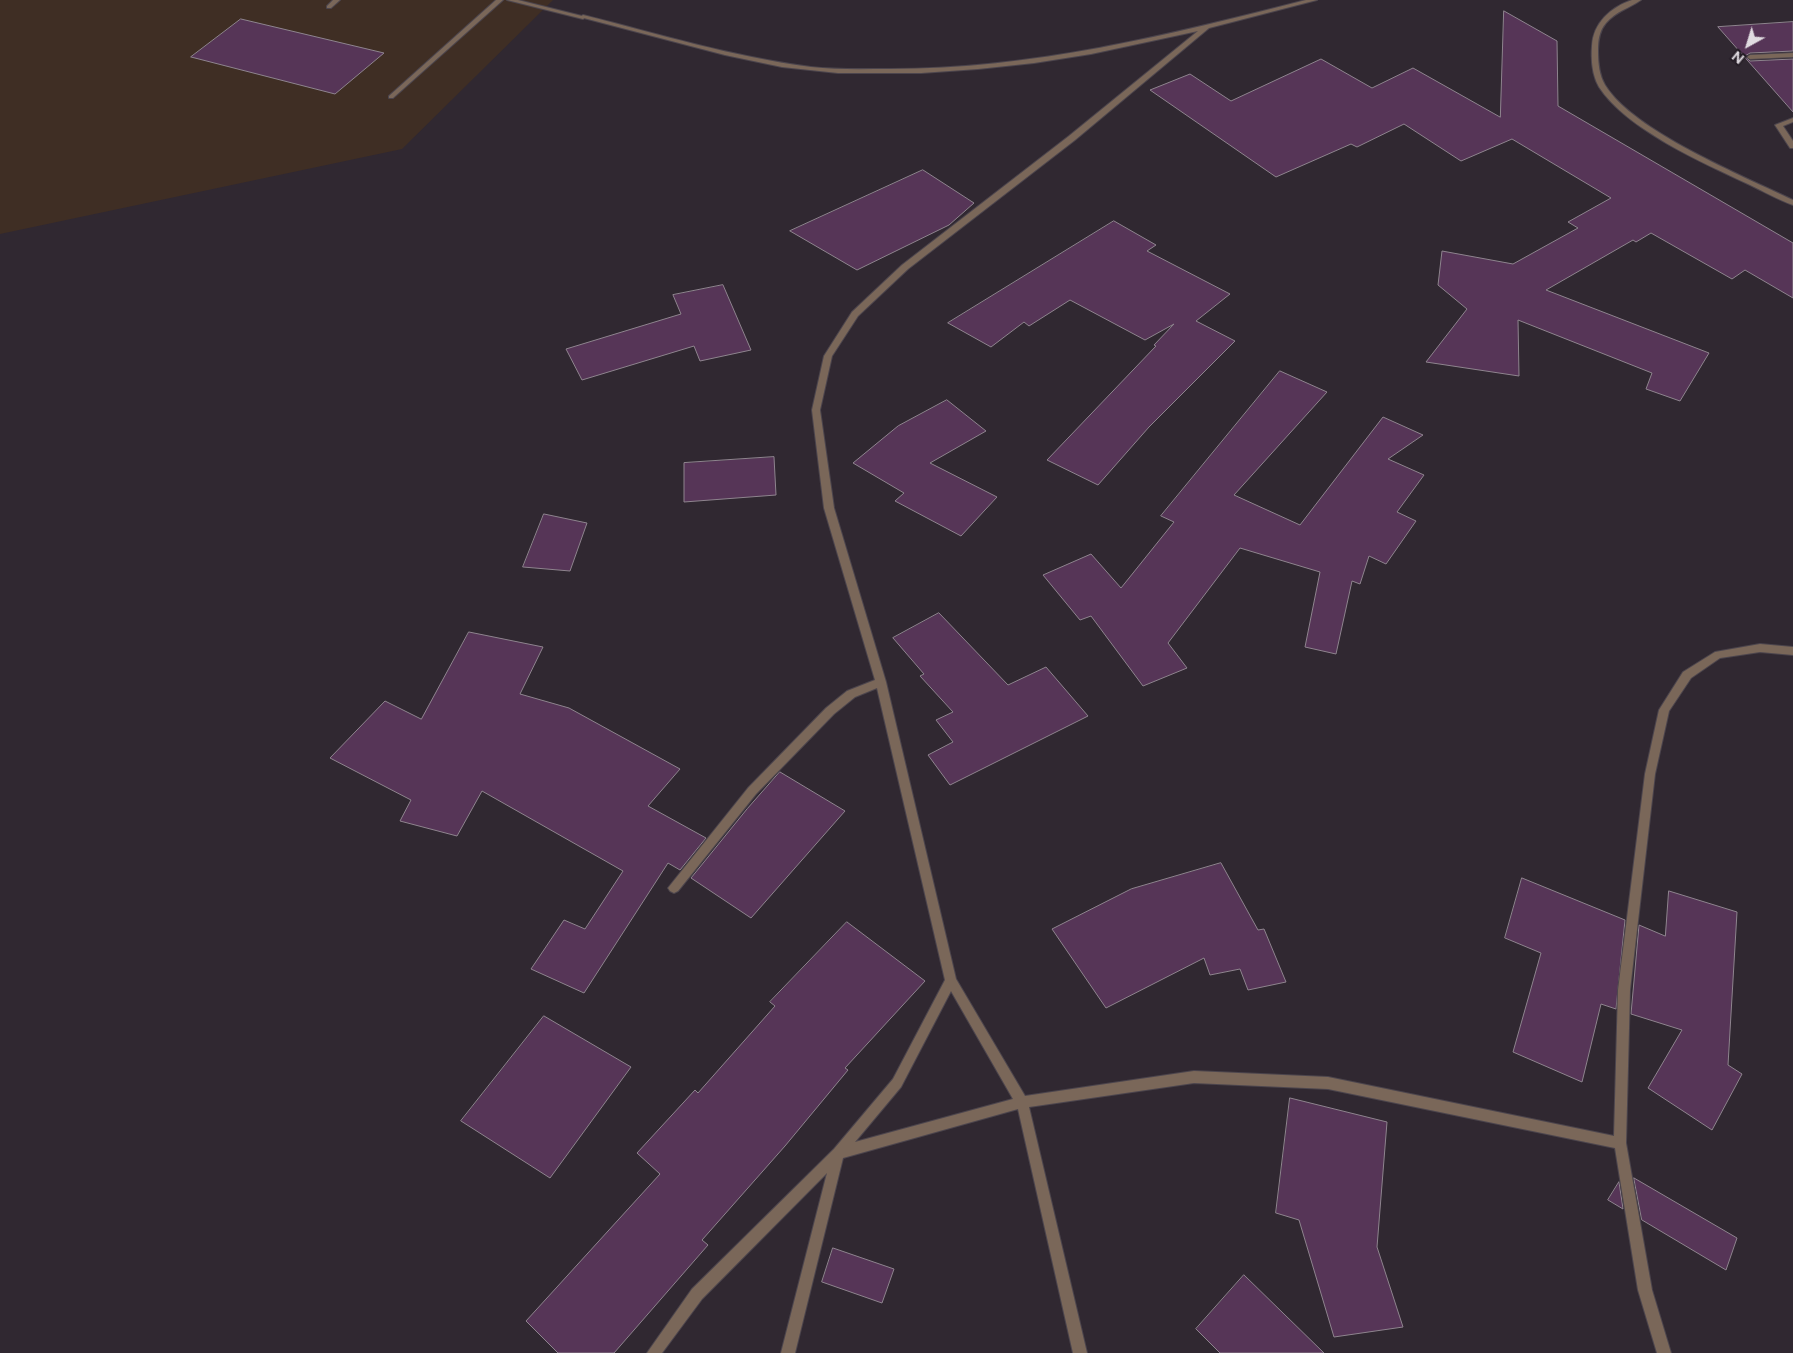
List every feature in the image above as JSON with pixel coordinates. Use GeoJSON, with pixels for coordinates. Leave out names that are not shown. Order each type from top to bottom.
{"type":"FeatureCollection","features":[{"type":"Feature","properties":{"kind":"street"},"geometry":{"type":"LineString","coordinates":[[329,7],[337,0]]}},
{"type":"Feature","properties":{"kind":"street"},"geometry":{"type":"LineString","coordinates":[[391,97],[500,0]]}},
{"type":"Feature","properties":{"kind":"street"},"geometry":{"type":"LineString","coordinates":[[510,0],[744,59],[813,69],[878,72],[937,72],[1010,65],[1206,28],[1314,0]]}},
{"type":"Feature","properties":{"kind":"street"},"geometry":{"type":"LineString","coordinates":[[1638,0],[1631,2],[1605,19],[1594,39],[1595,64],[1603,86],[1625,111],[1655,132],[1793,203]]}},
{"type":"Feature","properties":{"kind":"street"},"geometry":{"type":"LineString","coordinates":[[1080,1353],[1022,1102],[951,980],[881,682],[829,508],[816,410],[828,356],[856,314],[905,267],[1072,138],[1206,28]]}},
{"type":"Feature","properties":{"kind":"street"},"geometry":{"type":"LineString","coordinates":[[1750,57],[1793,55]]}},
{"type":"Feature","properties":{"kind":"street"},"geometry":{"type":"LineString","coordinates":[[1793,120],[1780,125],[1793,146]]}},
{"type":"Feature","properties":{"kind":"street"},"geometry":{"type":"LineString","coordinates":[[1664,1353],[1645,1290],[1620,1144],[1624,990],[1650,774],[1664,710],[1687,675],[1718,655],[1760,648],[1793,651]]}},
{"type":"Feature","properties":{"kind":"street"},"geometry":{"type":"LineString","coordinates":[[674,888],[752,791],[830,711],[851,694],[881,682]]}},
{"type":"Feature","properties":{"kind":"street"},"geometry":{"type":"LineString","coordinates":[[654,1353],[697,1294],[838,1153],[896,1083],[951,980]]}},
{"type":"Feature","properties":{"kind":"street"},"geometry":{"type":"LineString","coordinates":[[838,1153],[1022,1102],[1194,1077],[1328,1083],[1620,1144]]}},
{"type":"Feature","properties":{"kind":"street"},"geometry":{"type":"LineString","coordinates":[[788,1353],[838,1153]]}},
{"type":"Feature","properties":{"kind":"shaded area"},"geometry":{"type":"Polygon","coordinates":[[[0,0],[553,0],[402,149],[0,234],[0,0]]]}},
{"type":"Feature","properties":{"kind":"building"},"geometry":{"type":"Polygon","coordinates":[[[1504,11],[1557,41],[1558,106],[1793,243],[1793,298],[1745,270],[1732,279],[1651,233],[1636,242],[1633,240],[1546,290],[1709,353],[1680,401],[1646,389],[1652,373],[1518,320],[1519,376],[1426,362],[1467,309],[1438,285],[1442,251],[1513,264],[1578,228],[1568,222],[1611,198],[1512,139],[1461,161],[1404,124],[1357,147],[1351,144],[1276,177],[1150,90],[1190,74],[1231,101],[1321,59],[1372,88],[1413,68],[1500,117],[1504,11]]]}},
{"type":"Feature","properties":{"kind":"building"},"geometry":{"type":"Polygon","coordinates":[[[241,19],[384,53],[335,94],[191,57],[241,19]]]}},
{"type":"Feature","properties":{"kind":"building"},"geometry":{"type":"Polygon","coordinates":[[[1793,22],[1793,51],[1750,53],[1745,56],[1750,61],[1793,59],[1793,112],[1718,27],[1793,22]]]}},
{"type":"Feature","properties":{"kind":"building"},"geometry":{"type":"Polygon","coordinates":[[[923,170],[974,203],[949,225],[857,270],[790,231],[923,170]]]}},
{"type":"Feature","properties":{"kind":"building"},"geometry":{"type":"Polygon","coordinates":[[[1114,221],[1156,245],[1147,251],[1230,294],[1196,321],[1235,341],[1149,427],[1098,485],[1047,460],[1156,346],[1154,345],[1174,324],[1145,340],[1070,300],[1029,326],[1024,322],[991,347],[948,323],[1114,221]]]}},
{"type":"Feature","properties":{"kind":"building"},"geometry":{"type":"Polygon","coordinates":[[[723,285],[751,350],[700,361],[694,346],[582,380],[566,349],[681,314],[673,295],[723,285]]]}},
{"type":"Feature","properties":{"kind":"building"},"geometry":{"type":"Polygon","coordinates":[[[1280,371],[1327,392],[1234,495],[1300,525],[1383,417],[1423,435],[1388,459],[1424,475],[1397,512],[1416,521],[1386,564],[1369,556],[1360,584],[1352,581],[1336,654],[1305,647],[1320,572],[1240,548],[1168,643],[1187,668],[1143,686],[1091,616],[1080,620],[1043,575],[1091,554],[1121,588],[1174,522],[1161,516],[1280,371]]]}},
{"type":"Feature","properties":{"kind":"building"},"geometry":{"type":"Polygon","coordinates":[[[947,400],[986,431],[930,463],[997,497],[961,536],[895,501],[904,493],[853,463],[898,426],[947,400]]]}},
{"type":"Feature","properties":{"kind":"building"},"geometry":{"type":"Polygon","coordinates":[[[774,457],[776,495],[684,502],[684,463],[774,457]]]}},
{"type":"Feature","properties":{"kind":"building"},"geometry":{"type":"Polygon","coordinates":[[[544,514],[587,523],[570,571],[523,567],[544,514]]]}},
{"type":"Feature","properties":{"kind":"building"},"geometry":{"type":"Polygon","coordinates":[[[939,613],[1008,685],[1046,667],[1088,716],[950,785],[928,755],[953,742],[936,720],[953,712],[920,676],[924,674],[893,638],[939,613]]]}},
{"type":"Feature","properties":{"kind":"building"},"geometry":{"type":"Polygon","coordinates":[[[469,632],[543,647],[520,694],[569,708],[680,769],[648,806],[706,838],[680,870],[668,863],[584,993],[531,969],[564,920],[585,929],[623,871],[482,791],[457,836],[400,821],[411,800],[330,758],[385,701],[421,719],[469,632]]]}},
{"type":"Feature","properties":{"kind":"building"},"geometry":{"type":"Polygon","coordinates":[[[780,772],[845,811],[751,918],[691,878],[780,772]]]}},
{"type":"Feature","properties":{"kind":"building"},"geometry":{"type":"Polygon","coordinates":[[[1221,863],[1258,930],[1264,929],[1286,982],[1248,990],[1240,969],[1210,975],[1204,958],[1106,1008],[1052,929],[1131,889],[1221,863]]]}},
{"type":"Feature","properties":{"kind":"building"},"geometry":{"type":"Polygon","coordinates":[[[1522,878],[1625,920],[1616,1009],[1601,1004],[1582,1082],[1513,1052],[1541,953],[1505,938],[1522,878]]]}},
{"type":"Feature","properties":{"kind":"building"},"geometry":{"type":"Polygon","coordinates":[[[1669,891],[1737,912],[1728,1065],[1742,1074],[1712,1130],[1648,1088],[1682,1030],[1631,1014],[1639,925],[1665,936],[1669,891]]]}},
{"type":"Feature","properties":{"kind":"building"},"geometry":{"type":"Polygon","coordinates":[[[847,922],[925,981],[845,1068],[848,1070],[785,1146],[702,1240],[708,1245],[614,1353],[558,1353],[526,1321],[660,1174],[637,1153],[695,1090],[698,1093],[775,1006],[770,1002],[847,922]]]}},
{"type":"Feature","properties":{"kind":"building"},"geometry":{"type":"Polygon","coordinates":[[[544,1016],[631,1067],[550,1178],[461,1121],[544,1016]]]}},
{"type":"Feature","properties":{"kind":"building"},"geometry":{"type":"Polygon","coordinates":[[[1290,1098],[1387,1122],[1377,1247],[1403,1327],[1334,1337],[1299,1220],[1276,1213],[1290,1098]]]}},
{"type":"Feature","properties":{"kind":"building"},"geometry":{"type":"Polygon","coordinates":[[[1634,1178],[1737,1238],[1726,1270],[1642,1220],[1634,1178]]]}},
{"type":"Feature","properties":{"kind":"building"},"geometry":{"type":"Polygon","coordinates":[[[1619,1182],[1623,1209],[1608,1200],[1619,1182]]]}},
{"type":"Feature","properties":{"kind":"building"},"geometry":{"type":"Polygon","coordinates":[[[833,1248],[894,1269],[882,1303],[822,1282],[833,1248]]]}},
{"type":"Feature","properties":{"kind":"building"},"geometry":{"type":"Polygon","coordinates":[[[1244,1275],[1324,1353],[1220,1353],[1196,1329],[1244,1275]]]}}]}
